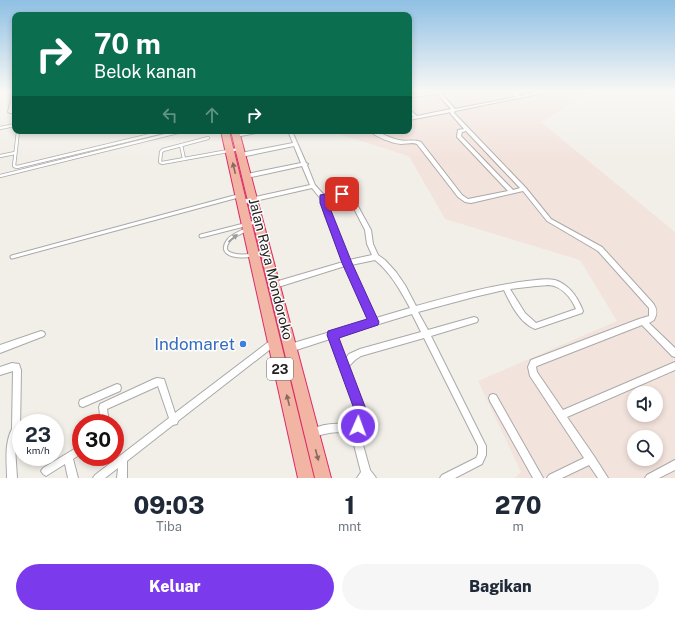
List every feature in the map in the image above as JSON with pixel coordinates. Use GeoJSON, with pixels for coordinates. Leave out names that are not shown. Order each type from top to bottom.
{"type":"FeatureCollection","features":[{"type":"Feature","properties":{"kind":"highway","name":"Jalan Raya Mondoroko"},"geometry":{"type":"LineString","coordinates":[[225,134],[306,478]]}},
{"type":"Feature","properties":{"kind":"highway","name":"Jalan Raya Mondoroko"},"geometry":{"type":"LineString","coordinates":[[235,134],[277,291],[323,478]]}},
{"type":"Feature","properties":{"kind":"highway"},"geometry":{"type":"LineString","coordinates":[[265,300],[277,291]]}},
{"type":"Feature","properties":{"kind":"street"},"geometry":{"type":"LineString","coordinates":[[412,113],[416,117]]}},
{"type":"Feature","properties":{"kind":"street"},"geometry":{"type":"LineString","coordinates":[[412,118],[436,113]]}},
{"type":"Feature","properties":{"kind":"street"},"geometry":{"type":"LineString","coordinates":[[452,113],[524,189],[553,224],[600,249],[653,306],[654,312],[652,318],[534,363],[532,367],[533,373],[603,478]]}},
{"type":"Feature","properties":{"kind":"street"},"geometry":{"type":"LineString","coordinates":[[467,129],[460,131],[459,136],[512,192]]}},
{"type":"Feature","properties":{"kind":"street"},"geometry":{"type":"LineString","coordinates":[[291,134],[313,186],[323,197],[328,216],[347,263],[374,322]]}},
{"type":"Feature","properties":{"kind":"street"},"geometry":{"type":"LineString","coordinates":[[379,134],[394,140],[406,142],[415,141],[419,143],[460,196],[467,200],[471,201],[524,189]]}},
{"type":"Feature","properties":{"kind":"street"},"geometry":{"type":"LineString","coordinates":[[240,152],[296,144]]}},
{"type":"Feature","properties":{"kind":"street"},"geometry":{"type":"LineString","coordinates":[[246,176],[305,164]]}},
{"type":"Feature","properties":{"kind":"street"},"geometry":{"type":"LineString","coordinates":[[241,199],[253,200],[313,186]]}},
{"type":"Feature","properties":{"kind":"street"},"geometry":{"type":"LineString","coordinates":[[323,197],[342,194],[352,200],[368,230],[370,244],[376,257],[387,265],[393,272],[414,310],[482,446],[482,455],[478,462],[445,478]]}},
{"type":"Feature","properties":{"kind":"street"},"geometry":{"type":"LineString","coordinates":[[277,291],[347,263],[376,257]]}},
{"type":"Feature","properties":{"kind":"street"},"geometry":{"type":"LineString","coordinates":[[290,348],[468,295],[506,287],[521,284],[556,283],[576,302],[580,311],[535,326],[529,322],[512,299],[506,287]]}},
{"type":"Feature","properties":{"kind":"street"},"geometry":{"type":"LineString","coordinates":[[344,365],[352,357],[360,353],[474,320]]}},
{"type":"Feature","properties":{"kind":"street"},"geometry":{"type":"LineString","coordinates":[[642,322],[675,353]]}},
{"type":"Feature","properties":{"kind":"street"},"geometry":{"type":"LineString","coordinates":[[0,349],[41,334]]}},
{"type":"Feature","properties":{"kind":"street"},"geometry":{"type":"LineString","coordinates":[[332,335],[361,413],[356,434],[366,476]]}},
{"type":"Feature","properties":{"kind":"street"},"geometry":{"type":"LineString","coordinates":[[124,458],[274,342]]}},
{"type":"Feature","properties":{"kind":"street"},"geometry":{"type":"LineString","coordinates":[[0,371],[12,366],[16,367],[17,370],[16,430],[12,438],[11,447],[12,478]]}},
{"type":"Feature","properties":{"kind":"street"},"geometry":{"type":"LineString","coordinates":[[561,415],[675,366]]}},
{"type":"Feature","properties":{"kind":"street"},"geometry":{"type":"LineString","coordinates":[[103,414],[103,408],[106,406],[157,382],[162,382],[174,421]]}},
{"type":"Feature","properties":{"kind":"street"},"geometry":{"type":"LineString","coordinates":[[83,403],[117,388]]}},
{"type":"Feature","properties":{"kind":"street"},"geometry":{"type":"LineString","coordinates":[[104,394],[106,406]]}},
{"type":"Feature","properties":{"kind":"street"},"geometry":{"type":"LineString","coordinates":[[492,398],[538,478]]}},
{"type":"Feature","properties":{"kind":"street"},"geometry":{"type":"LineString","coordinates":[[297,438],[312,433],[344,427],[349,428],[356,434]]}},
{"type":"Feature","properties":{"kind":"street"},"geometry":{"type":"LineString","coordinates":[[46,471],[72,455]]}},
{"type":"Feature","properties":{"kind":"street"},"geometry":{"type":"LineString","coordinates":[[68,457],[73,478]]}},
{"type":"Feature","properties":{"kind":"street"},"geometry":{"type":"LineString","coordinates":[[552,478],[591,459]]}},
{"type":"Feature","properties":{"kind":"street"},"geometry":{"type":"LineString","coordinates":[[650,478],[675,465]]}},
{"type":"Feature","properties":{"kind":"street"},"geometry":{"type":"LineString","coordinates":[[98,478],[114,466]]}},
{"type":"Feature","properties":{"kind":"street"},"geometry":{"type":"LineString","coordinates":[[122,478],[123,466]]}},
{"type":"Feature","properties":{"kind":"lane"},"geometry":{"type":"LineString","coordinates":[[0,128],[12,126]]}},
{"type":"Feature","properties":{"kind":"lane"},"geometry":{"type":"LineString","coordinates":[[18,134],[14,166],[17,167],[154,134]]}},
{"type":"Feature","properties":{"kind":"lane"},"geometry":{"type":"LineString","coordinates":[[0,176],[170,134]]}},
{"type":"Feature","properties":{"kind":"lane"},"geometry":{"type":"LineString","coordinates":[[208,138],[161,152],[160,162],[162,163],[229,150],[240,152]]}},
{"type":"Feature","properties":{"kind":"lane"},"geometry":{"type":"LineString","coordinates":[[181,145],[184,159]]}},
{"type":"Feature","properties":{"kind":"lane"},"geometry":{"type":"LineString","coordinates":[[0,156],[16,153]]}},
{"type":"Feature","properties":{"kind":"lane"},"geometry":{"type":"LineString","coordinates":[[12,257],[241,199]]}},
{"type":"Feature","properties":{"kind":"lane"},"geometry":{"type":"LineString","coordinates":[[254,255],[237,257],[232,256],[227,251],[226,247],[228,242],[234,236],[258,221]]}},
{"type":"Feature","properties":{"kind":"lane"},"geometry":{"type":"LineString","coordinates":[[201,236],[248,227]]}},
{"type":"Feature","properties":{"kind":"shaded area"},"geometry":{"type":"Polygon","coordinates":[[[412,113],[555,113],[541,122],[675,232],[675,478],[515,478],[521,472],[478,381],[617,321],[580,260],[445,219],[409,156],[338,134],[412,134],[412,113]]]}},
{"type":"Feature","properties":{"kind":"place","name":"Indomaret"},"geometry":{"type":"Point","coordinates":[243,344]}},
{"type":"Feature","properties":{"kind":"route"},"geometry":{"type":"LineString","coordinates":[[342,194],[323,197],[324,203],[347,263],[374,322],[332,335],[360,409],[361,417],[358,426]]}}]}
